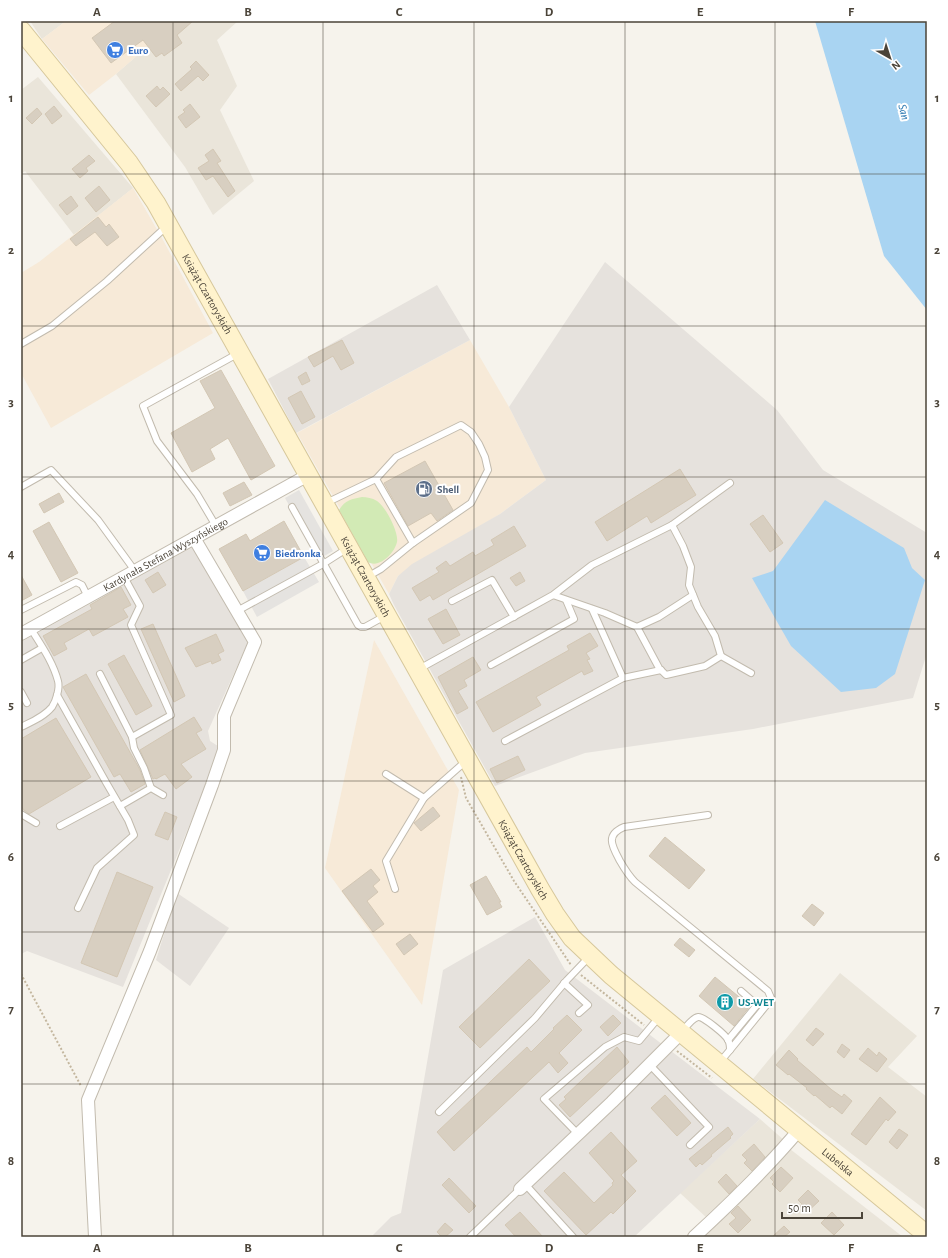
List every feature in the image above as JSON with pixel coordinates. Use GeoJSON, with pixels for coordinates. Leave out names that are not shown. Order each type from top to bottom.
{"type":"FeatureCollection","features":[{"type":"Feature","properties":{"kind":"main road","name":"Książąt Czartoryskich"},"geometry":{"type":"LineString","coordinates":[[21,30],[129,162],[156,203],[310,474],[349,548],[417,670],[552,908],[572,938],[611,975],[681,1033],[724,1056],[748,1088]]}},
{"type":"Feature","properties":{"kind":"main road","name":"Lubelska"},"geometry":{"type":"LineString","coordinates":[[748,1088],[927,1235]]}},
{"type":"Feature","properties":{"kind":"street","name":"Kardynała Stefana Wyszyńskiego"},"geometry":{"type":"LineString","coordinates":[[26,631],[310,474]]}},
{"type":"Feature","properties":{"kind":"street"},"geometry":{"type":"LineString","coordinates":[[96,1237],[88,1100],[150,951],[224,750],[224,716],[255,642],[194,538]]}},
{"type":"Feature","properties":{"kind":"street"},"geometry":{"type":"LineString","coordinates":[[522,1187],[681,1033]]}},
{"type":"Feature","properties":{"kind":"street"},"geometry":{"type":"LineString","coordinates":[[694,1237],[756,1178],[799,1130]]}},
{"type":"Feature","properties":{"kind":"lane"},"geometry":{"type":"LineString","coordinates":[[21,344],[52,326],[107,281],[169,225]]}},
{"type":"Feature","properties":{"kind":"lane"},"geometry":{"type":"LineString","coordinates":[[216,526],[197,494],[157,441],[143,406],[240,352]]}},
{"type":"Feature","properties":{"kind":"lane"},"geometry":{"type":"LineString","coordinates":[[326,504],[376,479],[396,457],[461,425],[471,432],[479,444],[485,456],[488,470],[471,503],[413,543],[381,569],[366,578]]}},
{"type":"Feature","properties":{"kind":"lane"},"geometry":{"type":"LineString","coordinates":[[21,487],[51,470],[98,520],[135,571]]}},
{"type":"Feature","properties":{"kind":"lane"},"geometry":{"type":"LineString","coordinates":[[376,479],[413,543]]}},
{"type":"Feature","properties":{"kind":"lane"},"geometry":{"type":"LineString","coordinates":[[417,670],[553,596],[592,565],[672,525],[730,483]]}},
{"type":"Feature","properties":{"kind":"lane"},"geometry":{"type":"LineString","coordinates":[[292,507],[358,625],[365,627],[387,615]]}},
{"type":"Feature","properties":{"kind":"lane"},"geometry":{"type":"LineString","coordinates":[[672,525],[683,546],[691,567],[689,585],[698,608],[715,636],[721,656],[751,673]]}},
{"type":"Feature","properties":{"kind":"lane"},"geometry":{"type":"LineString","coordinates":[[237,611],[324,564],[349,548]]}},
{"type":"Feature","properties":{"kind":"lane"},"geometry":{"type":"LineString","coordinates":[[124,577],[140,606],[131,625],[171,715],[132,737]]}},
{"type":"Feature","properties":{"kind":"lane"},"geometry":{"type":"LineString","coordinates":[[452,601],[492,580],[514,617]]}},
{"type":"Feature","properties":{"kind":"lane"},"geometry":{"type":"LineString","coordinates":[[21,610],[76,582],[82,585],[88,597]]}},
{"type":"Feature","properties":{"kind":"lane"},"geometry":{"type":"LineString","coordinates":[[637,627],[660,617],[693,595]]}},
{"type":"Feature","properties":{"kind":"lane"},"geometry":{"type":"LineString","coordinates":[[553,596],[592,609],[637,627],[658,668],[666,675],[705,666],[721,656]]}},
{"type":"Feature","properties":{"kind":"lane"},"geometry":{"type":"LineString","coordinates":[[491,666],[574,619],[566,600]]}},
{"type":"Feature","properties":{"kind":"lane"},"geometry":{"type":"LineString","coordinates":[[592,609],[623,678]]}},
{"type":"Feature","properties":{"kind":"lane"},"geometry":{"type":"LineString","coordinates":[[21,727],[42,716],[52,707],[57,695],[59,682],[42,648],[26,631]]}},
{"type":"Feature","properties":{"kind":"lane"},"geometry":{"type":"LineString","coordinates":[[21,660],[42,648]]}},
{"type":"Feature","properties":{"kind":"lane"},"geometry":{"type":"LineString","coordinates":[[505,741],[623,678],[661,670]]}},
{"type":"Feature","properties":{"kind":"lane"},"geometry":{"type":"LineString","coordinates":[[100,674],[132,737],[134,748],[144,768],[151,788],[163,795]]}},
{"type":"Feature","properties":{"kind":"lane"},"geometry":{"type":"LineString","coordinates":[[21,692],[27,703]]}},
{"type":"Feature","properties":{"kind":"lane"},"geometry":{"type":"LineString","coordinates":[[57,695],[128,820],[134,834],[97,868],[78,908]]}},
{"type":"Feature","properties":{"kind":"lane"},"geometry":{"type":"LineString","coordinates":[[396,889],[386,861],[424,798],[468,760]]}},
{"type":"Feature","properties":{"kind":"lane"},"geometry":{"type":"LineString","coordinates":[[386,774],[424,798]]}},
{"type":"Feature","properties":{"kind":"lane"},"geometry":{"type":"LineString","coordinates":[[120,806],[151,788]]}},
{"type":"Feature","properties":{"kind":"lane"},"geometry":{"type":"LineString","coordinates":[[60,826],[114,797]]}},
{"type":"Feature","properties":{"kind":"lane"},"geometry":{"type":"LineString","coordinates":[[21,814],[36,823]]}},
{"type":"Feature","properties":{"kind":"lane"},"geometry":{"type":"LineString","coordinates":[[708,815],[624,827],[616,832],[611,841],[612,846],[626,872],[634,882],[770,994],[769,1002],[724,1056]]}},
{"type":"Feature","properties":{"kind":"lane"},"geometry":{"type":"LineString","coordinates":[[439,1112],[535,1018],[564,983],[590,956]]}},
{"type":"Feature","properties":{"kind":"lane"},"geometry":{"type":"LineString","coordinates":[[564,983],[588,1005],[579,1013]]}},
{"type":"Feature","properties":{"kind":"lane"},"geometry":{"type":"LineString","coordinates":[[724,1056],[728,1040],[757,1004],[741,991]]}},
{"type":"Feature","properties":{"kind":"lane"},"geometry":{"type":"LineString","coordinates":[[578,1134],[544,1099],[605,1047],[624,1037],[639,1041],[660,1016]]}},
{"type":"Feature","properties":{"kind":"lane"},"geometry":{"type":"LineString","coordinates":[[681,1033],[694,1018],[701,1016],[718,1029],[728,1040]]}},
{"type":"Feature","properties":{"kind":"lane"},"geometry":{"type":"LineString","coordinates":[[649,1064],[709,1127],[690,1145]]}},
{"type":"Feature","properties":{"kind":"lane"},"geometry":{"type":"LineString","coordinates":[[470,1237],[522,1187],[573,1237]]}},
{"type":"Feature","properties":{"kind":"path"},"geometry":{"type":"LineString","coordinates":[[21,974],[88,1100]]}},
{"type":"Feature","properties":{"kind":"shaded area"},"geometry":{"type":"Polygon","coordinates":[[[30,21],[66,21],[42,39],[30,21]]]}},
{"type":"Feature","properties":{"kind":"shaded area"},"geometry":{"type":"Polygon","coordinates":[[[66,21],[177,21],[116,74],[89,95],[42,39],[66,21]]]}},
{"type":"Feature","properties":{"kind":"shaded area"},"geometry":{"type":"Polygon","coordinates":[[[177,21],[238,21],[217,40],[237,86],[220,110],[254,181],[213,215],[185,167],[116,74],[177,21]]]}},
{"type":"Feature","properties":{"kind":"shaded area"},"geometry":{"type":"Polygon","coordinates":[[[38,77],[133,188],[74,235],[25,171],[21,174],[21,90],[38,77]]]}},
{"type":"Feature","properties":{"kind":"shaded area"},"geometry":{"type":"Polygon","coordinates":[[[133,188],[213,333],[51,428],[21,373],[21,273],[39,262],[133,188]]]}},
{"type":"Feature","properties":{"kind":"shaded area"},"geometry":{"type":"Polygon","coordinates":[[[605,262],[777,410],[823,470],[927,533],[927,653],[913,698],[753,729],[585,753],[495,786],[389,594],[398,576],[412,564],[500,514],[546,480],[509,407],[605,262]]]}},
{"type":"Feature","properties":{"kind":"shaded area"},"geometry":{"type":"Polygon","coordinates":[[[437,285],[470,340],[296,433],[268,379],[437,285]]]}},
{"type":"Feature","properties":{"kind":"shaded area"},"geometry":{"type":"Polygon","coordinates":[[[470,340],[509,407],[546,480],[500,514],[398,576],[389,594],[297,433],[470,340]]]}},
{"type":"Feature","properties":{"kind":"shaded area"},"geometry":{"type":"Polygon","coordinates":[[[299,490],[333,551],[319,559],[285,498],[299,490]]]}},
{"type":"Feature","properties":{"kind":"shaded area"},"geometry":{"type":"Polygon","coordinates":[[[193,547],[248,642],[208,731],[210,741],[221,748],[123,987],[27,951],[21,954],[21,642],[193,547]]]}},
{"type":"Feature","properties":{"kind":"shaded area"},"geometry":{"type":"Polygon","coordinates":[[[304,557],[319,582],[257,617],[243,591],[304,557]]]}},
{"type":"Feature","properties":{"kind":"shaded area"},"geometry":{"type":"Polygon","coordinates":[[[374,640],[459,790],[422,1005],[325,868],[374,640]]]}},
{"type":"Feature","properties":{"kind":"shaded area"},"geometry":{"type":"Polygon","coordinates":[[[177,893],[229,928],[190,986],[156,960],[177,893]]]}},
{"type":"Feature","properties":{"kind":"shaded area"},"geometry":{"type":"Polygon","coordinates":[[[535,917],[565,970],[760,1119],[634,1237],[374,1237],[373,1235],[391,1217],[401,1213],[443,970],[535,917]]]}},
{"type":"Feature","properties":{"kind":"shaded area"},"geometry":{"type":"Polygon","coordinates":[[[840,973],[917,1036],[888,1067],[927,1097],[927,1211],[753,1079],[840,973]]]}},
{"type":"Feature","properties":{"kind":"shaded area"},"geometry":{"type":"Polygon","coordinates":[[[760,1119],[785,1141],[708,1219],[680,1193],[760,1119]]]}},
{"type":"Feature","properties":{"kind":"shaded area"},"geometry":{"type":"Polygon","coordinates":[[[790,1149],[903,1237],[707,1237],[705,1234],[790,1149]]]}},
{"type":"Feature","properties":{"kind":"green space"},"geometry":{"type":"Polygon","coordinates":[[[362,497],[368,497],[377,501],[384,508],[391,520],[397,538],[396,546],[390,555],[382,561],[373,564],[368,562],[339,510],[346,502],[362,497]]]}},
{"type":"Feature","properties":{"kind":"water","name":"San"},"geometry":{"type":"Polygon","coordinates":[[[815,21],[927,21],[927,310],[884,256],[815,21]]]}},
{"type":"Feature","properties":{"kind":"water"},"geometry":{"type":"Polygon","coordinates":[[[825,500],[904,548],[912,568],[925,580],[895,674],[876,688],[841,692],[791,646],[752,578],[773,571],[825,500]]]}},
{"type":"Feature","properties":{"kind":"building","name":"Euro"},"geometry":{"type":"Polygon","coordinates":[[[115,21],[193,21],[177,35],[182,43],[164,56],[162,53],[156,57],[143,40],[111,63],[92,38],[115,21]]]}},
{"type":"Feature","properties":{"kind":"building"},"geometry":{"type":"Polygon","coordinates":[[[196,61],[209,75],[203,81],[198,76],[181,91],[175,84],[192,69],[190,67],[196,61]]]}},
{"type":"Feature","properties":{"kind":"building"},"geometry":{"type":"Polygon","coordinates":[[[157,86],[160,90],[163,87],[170,94],[156,107],[146,96],[157,86]]]}},
{"type":"Feature","properties":{"kind":"building"},"geometry":{"type":"Polygon","coordinates":[[[190,104],[200,117],[186,128],[178,117],[185,112],[183,110],[190,104]]]}},
{"type":"Feature","properties":{"kind":"building"},"geometry":{"type":"Polygon","coordinates":[[[54,106],[62,116],[52,124],[45,114],[54,106]]]}},
{"type":"Feature","properties":{"kind":"building"},"geometry":{"type":"Polygon","coordinates":[[[37,108],[42,114],[32,124],[26,118],[37,108]]]}},
{"type":"Feature","properties":{"kind":"building"},"geometry":{"type":"Polygon","coordinates":[[[213,149],[221,161],[217,163],[235,191],[228,197],[213,176],[206,180],[198,168],[209,161],[205,155],[213,149]]]}},
{"type":"Feature","properties":{"kind":"building"},"geometry":{"type":"Polygon","coordinates":[[[89,155],[95,161],[86,168],[88,171],[80,178],[72,169],[89,155]]]}},
{"type":"Feature","properties":{"kind":"building"},"geometry":{"type":"Polygon","coordinates":[[[99,186],[110,200],[96,212],[85,198],[99,186]]]}},
{"type":"Feature","properties":{"kind":"building"},"geometry":{"type":"Polygon","coordinates":[[[71,196],[78,206],[67,215],[59,205],[71,196]]]}},
{"type":"Feature","properties":{"kind":"building"},"geometry":{"type":"Polygon","coordinates":[[[98,217],[106,227],[109,224],[119,237],[107,246],[95,232],[76,246],[70,239],[98,217]]]}},
{"type":"Feature","properties":{"kind":"building"},"geometry":{"type":"Polygon","coordinates":[[[342,340],[354,363],[341,370],[333,356],[314,367],[308,357],[342,340]]]}},
{"type":"Feature","properties":{"kind":"building"},"geometry":{"type":"Polygon","coordinates":[[[221,370],[275,466],[251,480],[228,438],[210,449],[215,459],[192,472],[171,433],[215,408],[200,381],[221,370]]]}},
{"type":"Feature","properties":{"kind":"building"},"geometry":{"type":"Polygon","coordinates":[[[306,372],[310,381],[302,385],[298,377],[306,372]]]}},
{"type":"Feature","properties":{"kind":"building"},"geometry":{"type":"Polygon","coordinates":[[[301,391],[315,417],[302,424],[288,398],[301,391]]]}},
{"type":"Feature","properties":{"kind":"building"},"geometry":{"type":"Polygon","coordinates":[[[425,461],[453,510],[437,521],[431,513],[408,526],[384,483],[425,461]]]}},
{"type":"Feature","properties":{"kind":"building"},"geometry":{"type":"Polygon","coordinates":[[[680,469],[696,495],[651,523],[647,516],[607,541],[595,522],[680,469]]]}},
{"type":"Feature","properties":{"kind":"building"},"geometry":{"type":"Polygon","coordinates":[[[244,482],[252,495],[230,506],[223,493],[244,482]]]}},
{"type":"Feature","properties":{"kind":"building"},"geometry":{"type":"Polygon","coordinates":[[[59,493],[64,502],[44,513],[39,504],[59,493]]]}},
{"type":"Feature","properties":{"kind":"building"},"geometry":{"type":"Polygon","coordinates":[[[763,515],[783,543],[770,552],[750,524],[763,515]]]}},
{"type":"Feature","properties":{"kind":"building","name":"Biedronka"},"geometry":{"type":"Polygon","coordinates":[[[284,521],[304,557],[243,591],[219,549],[246,534],[250,541],[284,521]]]}},
{"type":"Feature","properties":{"kind":"building"},"geometry":{"type":"Polygon","coordinates":[[[49,522],[78,573],[61,582],[33,531],[49,522]]]}},
{"type":"Feature","properties":{"kind":"building"},"geometry":{"type":"Polygon","coordinates":[[[514,526],[526,546],[433,600],[430,595],[420,601],[412,588],[439,572],[436,568],[446,561],[450,566],[473,552],[475,556],[494,545],[491,540],[514,526]]]}},
{"type":"Feature","properties":{"kind":"building"},"geometry":{"type":"Polygon","coordinates":[[[158,572],[166,585],[153,593],[145,580],[158,572]]]}},
{"type":"Feature","properties":{"kind":"building"},"geometry":{"type":"Polygon","coordinates":[[[520,572],[525,581],[516,586],[510,578],[520,572]]]}},
{"type":"Feature","properties":{"kind":"building"},"geometry":{"type":"Polygon","coordinates":[[[21,575],[32,595],[21,601],[21,575]]]}},
{"type":"Feature","properties":{"kind":"building"},"geometry":{"type":"Polygon","coordinates":[[[121,587],[131,605],[123,609],[128,617],[93,636],[89,629],[64,643],[67,649],[54,656],[43,636],[92,609],[90,605],[121,587]]]}},
{"type":"Feature","properties":{"kind":"building"},"geometry":{"type":"Polygon","coordinates":[[[446,609],[460,635],[443,644],[428,619],[446,609]]]}},
{"type":"Feature","properties":{"kind":"building"},"geometry":{"type":"Polygon","coordinates":[[[153,624],[185,696],[174,702],[141,629],[153,624]]]}},
{"type":"Feature","properties":{"kind":"building"},"geometry":{"type":"Polygon","coordinates":[[[590,633],[598,646],[586,653],[590,659],[587,660],[593,671],[584,675],[582,671],[536,697],[541,705],[493,732],[476,702],[569,650],[567,646],[590,633]]]}},
{"type":"Feature","properties":{"kind":"building"},"geometry":{"type":"Polygon","coordinates":[[[216,634],[224,651],[218,654],[221,660],[212,664],[211,661],[196,667],[185,648],[216,634]]]}},
{"type":"Feature","properties":{"kind":"building"},"geometry":{"type":"Polygon","coordinates":[[[124,655],[152,706],[136,715],[108,664],[124,655]]]}},
{"type":"Feature","properties":{"kind":"building"},"geometry":{"type":"Polygon","coordinates":[[[473,657],[481,670],[464,680],[467,686],[458,691],[468,708],[457,714],[438,677],[473,657]]]}},
{"type":"Feature","properties":{"kind":"building"},"geometry":{"type":"Polygon","coordinates":[[[86,674],[140,770],[145,784],[131,792],[120,774],[114,777],[63,687],[86,674]]]}},
{"type":"Feature","properties":{"kind":"building"},"geometry":{"type":"Polygon","coordinates":[[[194,717],[202,730],[196,733],[206,749],[181,764],[192,777],[176,789],[165,774],[153,779],[140,750],[194,717]]]}},
{"type":"Feature","properties":{"kind":"building"},"geometry":{"type":"Polygon","coordinates":[[[56,718],[91,777],[29,814],[21,806],[21,739],[56,718]]]}},
{"type":"Feature","properties":{"kind":"building"},"geometry":{"type":"Polygon","coordinates":[[[518,756],[525,770],[497,783],[490,769],[518,756]]]}},
{"type":"Feature","properties":{"kind":"building"},"geometry":{"type":"Polygon","coordinates":[[[433,807],[440,816],[421,831],[414,823],[433,807]]]}},
{"type":"Feature","properties":{"kind":"building"},"geometry":{"type":"Polygon","coordinates":[[[165,812],[177,817],[168,840],[155,835],[165,812]]]}},
{"type":"Feature","properties":{"kind":"building"},"geometry":{"type":"Polygon","coordinates":[[[665,837],[705,870],[689,889],[649,856],[665,837]]]}},
{"type":"Feature","properties":{"kind":"building"},"geometry":{"type":"Polygon","coordinates":[[[371,869],[380,880],[373,886],[378,892],[367,901],[384,924],[373,932],[342,891],[371,869]]]}},
{"type":"Feature","properties":{"kind":"building"},"geometry":{"type":"Polygon","coordinates":[[[117,872],[153,887],[117,977],[81,963],[117,872]]]}},
{"type":"Feature","properties":{"kind":"building"},"geometry":{"type":"Polygon","coordinates":[[[486,876],[501,902],[499,902],[502,907],[487,915],[470,885],[486,876]]]}},
{"type":"Feature","properties":{"kind":"building"},"geometry":{"type":"Polygon","coordinates":[[[812,904],[824,913],[814,926],[802,916],[812,904]]]}},
{"type":"Feature","properties":{"kind":"building"},"geometry":{"type":"Polygon","coordinates":[[[410,934],[418,944],[404,955],[396,944],[410,934]]]}},
{"type":"Feature","properties":{"kind":"building"},"geometry":{"type":"Polygon","coordinates":[[[680,938],[695,950],[689,957],[674,945],[680,938]]]}},
{"type":"Feature","properties":{"kind":"building"},"geometry":{"type":"Polygon","coordinates":[[[529,959],[550,981],[480,1048],[459,1027],[529,959]]]}},
{"type":"Feature","properties":{"kind":"building","name":"US-WET"},"geometry":{"type":"Polygon","coordinates":[[[715,977],[750,1006],[734,1026],[699,996],[715,977]]]}},
{"type":"Feature","properties":{"kind":"building"},"geometry":{"type":"Polygon","coordinates":[[[567,1015],[582,1030],[559,1053],[568,1063],[558,1073],[549,1062],[454,1151],[437,1132],[527,1047],[531,1052],[567,1015]]]}},
{"type":"Feature","properties":{"kind":"building"},"geometry":{"type":"Polygon","coordinates":[[[613,1015],[621,1023],[608,1036],[600,1027],[613,1015]]]}},
{"type":"Feature","properties":{"kind":"building"},"geometry":{"type":"Polygon","coordinates":[[[816,1028],[824,1034],[813,1046],[806,1040],[816,1028]]]}},
{"type":"Feature","properties":{"kind":"building"},"geometry":{"type":"Polygon","coordinates":[[[842,1044],[850,1050],[844,1058],[837,1052],[842,1044]]]}},
{"type":"Feature","properties":{"kind":"building"},"geometry":{"type":"Polygon","coordinates":[[[617,1047],[629,1062],[570,1117],[559,1105],[566,1099],[564,1097],[617,1047]]]}},
{"type":"Feature","properties":{"kind":"building"},"geometry":{"type":"Polygon","coordinates":[[[868,1048],[877,1056],[879,1052],[887,1059],[877,1072],[859,1059],[868,1048]]]}},
{"type":"Feature","properties":{"kind":"building"},"geometry":{"type":"Polygon","coordinates":[[[789,1050],[798,1059],[797,1060],[832,1090],[842,1097],[844,1094],[852,1101],[842,1114],[832,1106],[830,1108],[815,1095],[814,1096],[806,1089],[807,1088],[776,1065],[789,1050]]]}},
{"type":"Feature","properties":{"kind":"building"},"geometry":{"type":"Polygon","coordinates":[[[665,1095],[691,1123],[677,1136],[651,1108],[665,1095]]]}},
{"type":"Feature","properties":{"kind":"building"},"geometry":{"type":"Polygon","coordinates":[[[880,1097],[896,1112],[888,1121],[886,1119],[866,1145],[851,1134],[880,1097]]]}},
{"type":"Feature","properties":{"kind":"building"},"geometry":{"type":"Polygon","coordinates":[[[728,1127],[733,1134],[730,1137],[731,1138],[702,1165],[700,1163],[696,1167],[689,1159],[728,1127]]]}},
{"type":"Feature","properties":{"kind":"building"},"geometry":{"type":"Polygon","coordinates":[[[899,1129],[908,1135],[897,1149],[889,1142],[899,1129]]]}},
{"type":"Feature","properties":{"kind":"building"},"geometry":{"type":"Polygon","coordinates":[[[611,1132],[637,1161],[621,1175],[636,1191],[613,1214],[611,1212],[586,1235],[544,1191],[564,1172],[594,1203],[613,1185],[612,1183],[614,1181],[589,1153],[611,1132]]]}},
{"type":"Feature","properties":{"kind":"building"},"geometry":{"type":"Polygon","coordinates":[[[754,1144],[765,1157],[752,1171],[744,1163],[747,1160],[742,1155],[754,1144]]]}},
{"type":"Feature","properties":{"kind":"building"},"geometry":{"type":"Polygon","coordinates":[[[781,1167],[793,1178],[780,1192],[772,1184],[774,1182],[770,1178],[781,1167]]]}},
{"type":"Feature","properties":{"kind":"building"},"geometry":{"type":"Polygon","coordinates":[[[726,1174],[737,1186],[729,1194],[718,1182],[726,1174]]]}},
{"type":"Feature","properties":{"kind":"building"},"geometry":{"type":"Polygon","coordinates":[[[449,1178],[476,1206],[469,1213],[442,1185],[449,1178]]]}},
{"type":"Feature","properties":{"kind":"building"},"geometry":{"type":"Polygon","coordinates":[[[808,1190],[819,1201],[806,1213],[800,1206],[802,1204],[798,1200],[808,1190]]]}},
{"type":"Feature","properties":{"kind":"building"},"geometry":{"type":"Polygon","coordinates":[[[738,1206],[751,1220],[738,1233],[729,1224],[736,1218],[731,1213],[738,1206]]]}},
{"type":"Feature","properties":{"kind":"building"},"geometry":{"type":"Polygon","coordinates":[[[520,1212],[543,1237],[516,1237],[505,1225],[520,1212]]]}},
{"type":"Feature","properties":{"kind":"building"},"geometry":{"type":"Polygon","coordinates":[[[832,1212],[844,1225],[834,1235],[821,1223],[832,1212]]]}},
{"type":"Feature","properties":{"kind":"building"},"geometry":{"type":"Polygon","coordinates":[[[445,1223],[453,1230],[445,1237],[442,1237],[437,1232],[445,1223]]]}},
{"type":"Feature","properties":{"kind":"building"},"geometry":{"type":"Polygon","coordinates":[[[784,1226],[790,1232],[784,1237],[772,1237],[784,1226]]]}},
{"type":"Feature","properties":{"kind":"place","name":"Euro"},"geometry":{"type":"Point","coordinates":[115,50]}},
{"type":"Feature","properties":{"kind":"place","name":"Shell"},"geometry":{"type":"Point","coordinates":[424,489]}},
{"type":"Feature","properties":{"kind":"place","name":"Biedronka"},"geometry":{"type":"Point","coordinates":[262,553]}},
{"type":"Feature","properties":{"kind":"place","name":"US-WET"},"geometry":{"type":"Point","coordinates":[725,1002]}}]}
